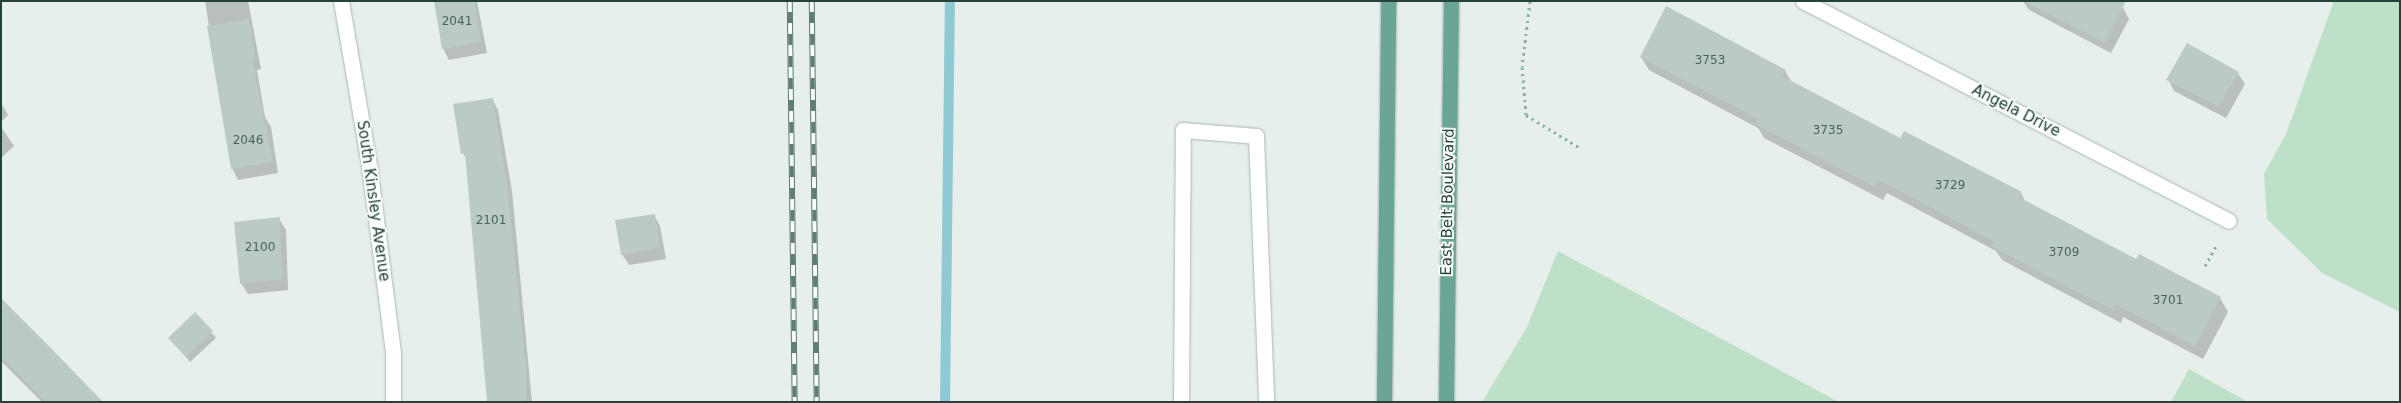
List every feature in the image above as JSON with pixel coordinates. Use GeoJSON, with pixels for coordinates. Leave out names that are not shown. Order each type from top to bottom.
{"type":"FeatureCollection","features":[{"type":"Feature","properties":{"kind":"main road"},"geometry":{"type":"LineString","coordinates":[[1384,402],[1388,1]]}},
{"type":"Feature","properties":{"kind":"main road","name":"East Belt Boulevard"},"geometry":{"type":"LineString","coordinates":[[1446,402],[1451,1]]}},
{"type":"Feature","properties":{"kind":"street","name":"South Kinsley Avenue"},"geometry":{"type":"LineString","coordinates":[[341,1],[369,165],[392,353],[393,402]]}},
{"type":"Feature","properties":{"kind":"street","name":"Angela Drive"},"geometry":{"type":"LineString","coordinates":[[1803,1],[2229,221]]}},
{"type":"Feature","properties":{"kind":"street"},"geometry":{"type":"LineString","coordinates":[[1180,402],[1183,130],[1256,136],[1266,402]]}},
{"type":"Feature","properties":{"kind":"path"},"geometry":{"type":"LineString","coordinates":[[1530,1],[1522,67],[1526,115],[1580,148]]}},
{"type":"Feature","properties":{"kind":"green space"},"geometry":{"type":"Polygon","coordinates":[[[2334,1],[2400,1],[2400,312],[2322,273],[2267,219],[2264,174],[2286,134],[2334,1]]]}},
{"type":"Feature","properties":{"kind":"green space"},"geometry":{"type":"Polygon","coordinates":[[[1558,251],[1839,402],[1482,402],[1527,327],[1558,251]]]}},
{"type":"Feature","properties":{"kind":"green space"},"geometry":{"type":"Polygon","coordinates":[[[2189,369],[2248,402],[2171,402],[2189,369]]]}},
{"type":"Feature","properties":{"kind":"building"},"geometry":{"type":"Polygon","coordinates":[[[434,1],[474,1],[481,42],[442,49],[434,1]]]}},
{"type":"Feature","properties":{"kind":"building"},"geometry":{"type":"Polygon","coordinates":[[[2023,1],[2126,1],[2105,43],[2023,1]]]}},
{"type":"Feature","properties":{"kind":"building"},"geometry":{"type":"Polygon","coordinates":[[[1666,6],[1786,70],[1782,76],[1900,138],[1904,131],[2022,192],[2019,197],[2136,259],[2139,254],[2221,297],[2195,346],[2115,304],[2113,310],[1992,247],[1995,242],[1879,180],[1875,187],[1755,124],[1758,119],[1640,57],[1666,6]]]}},
{"type":"Feature","properties":{"kind":"building"},"geometry":{"type":"Polygon","coordinates":[[[249,19],[255,58],[252,58],[273,162],[231,169],[207,26],[249,19]]]}},
{"type":"Feature","properties":{"kind":"building"},"geometry":{"type":"Polygon","coordinates":[[[2187,43],[2239,72],[2219,107],[2166,80],[2187,43]]]}},
{"type":"Feature","properties":{"kind":"building"},"geometry":{"type":"Polygon","coordinates":[[[493,98],[506,178],[526,367],[526,402],[487,402],[465,153],[461,154],[453,104],[493,98]]]}},
{"type":"Feature","properties":{"kind":"building"},"geometry":{"type":"Polygon","coordinates":[[[655,214],[660,248],[621,255],[615,220],[655,214]]]}},
{"type":"Feature","properties":{"kind":"building"},"geometry":{"type":"Polygon","coordinates":[[[280,217],[282,279],[240,284],[234,222],[280,217]]]}},
{"type":"Feature","properties":{"kind":"building"},"geometry":{"type":"Polygon","coordinates":[[[1,298],[103,402],[45,402],[1,357],[1,298]]]}},
{"type":"Feature","properties":{"kind":"building"},"geometry":{"type":"Polygon","coordinates":[[[195,312],[213,331],[186,357],[168,338],[195,312]]]}},
{"type":"Feature","properties":{"kind":"waterway"},"geometry":{"type":"LineString","coordinates":[[945,402],[950,1]]}},
{"type":"Feature","properties":{"kind":"railway"},"geometry":{"type":"LineString","coordinates":[[790,1],[795,402]]}},
{"type":"Feature","properties":{"kind":"railway"},"geometry":{"type":"LineString","coordinates":[[812,1],[817,402]]}}]}
